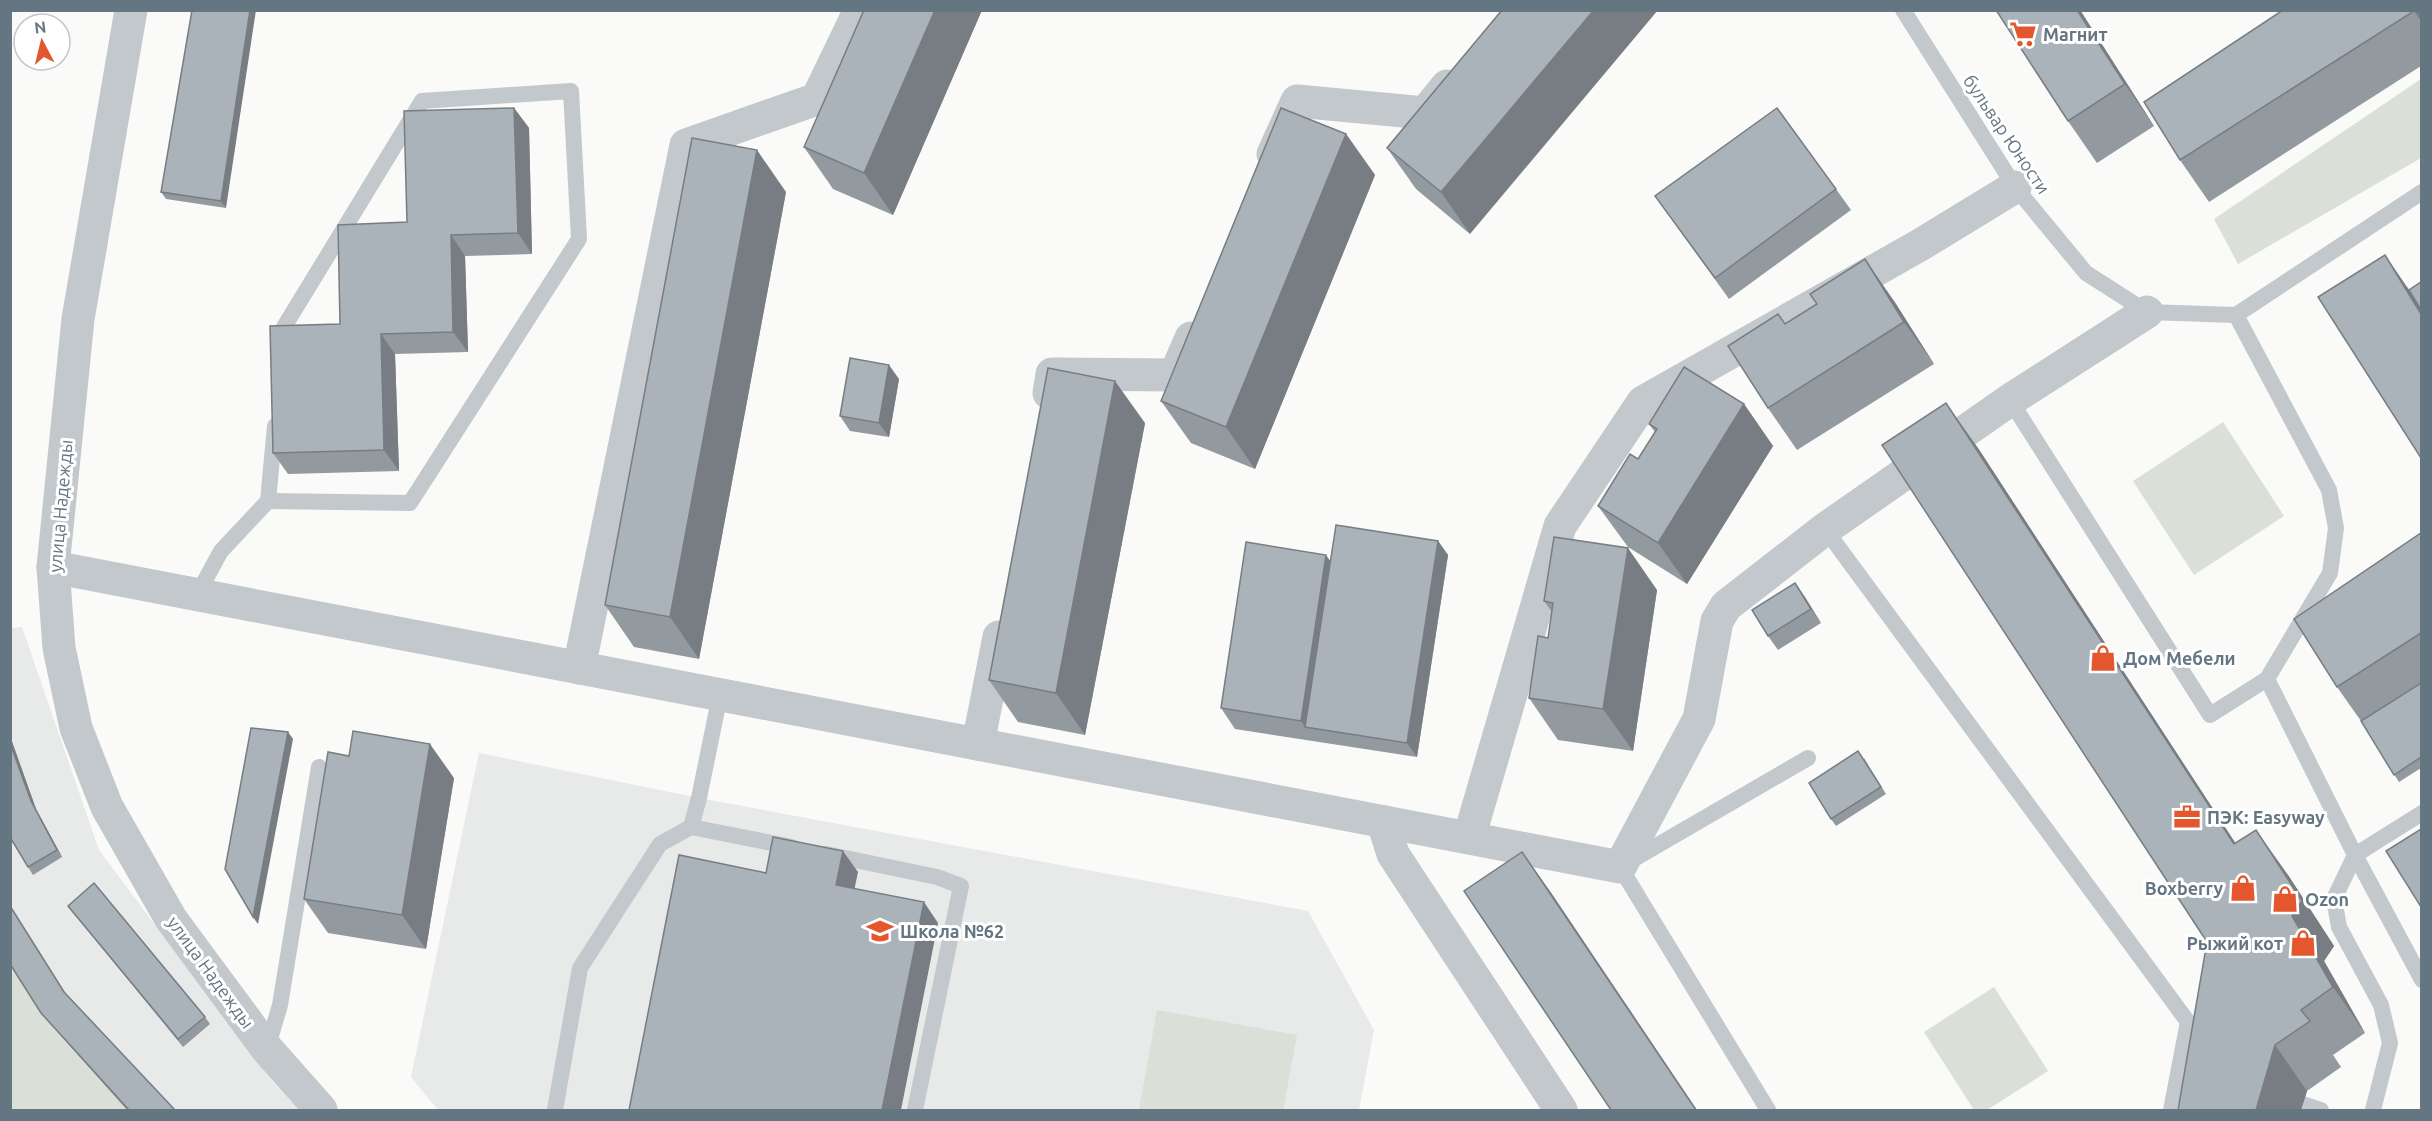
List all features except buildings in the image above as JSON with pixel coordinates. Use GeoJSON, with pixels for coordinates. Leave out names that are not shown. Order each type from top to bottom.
{"type":"FeatureCollection","features":[{"type":"Feature","properties":{"kind":"street","name":"улица Надежды"},"geometry":{"type":"LineString","coordinates":[[131,10],[78,319],[53,567],[59,648],[76,728],[106,807],[171,919],[267,1049],[321,1110]]}},
{"type":"Feature","properties":{"kind":"street"},"geometry":{"type":"LineString","coordinates":[[579,668],[686,145],[817,99],[860,10]]}},
{"type":"Feature","properties":{"kind":"street"},"geometry":{"type":"LineString","coordinates":[[1260,185],[1297,101],[1425,113],[1468,62]]}},
{"type":"Feature","properties":{"kind":"street"},"geometry":{"type":"LineString","coordinates":[[1469,838],[1560,526],[1643,402],[1920,246],[2015,187]]}},
{"type":"Feature","properties":{"kind":"street"},"geometry":{"type":"LineString","coordinates":[[1043,420],[1053,374],[1175,375],[1203,312]]}},
{"type":"Feature","properties":{"kind":"street"},"geometry":{"type":"LineString","coordinates":[[53,567],[1620,867],[1699,719],[1717,621],[1726,606],[1826,529],[2010,400],[2148,312]]}},
{"type":"Feature","properties":{"kind":"street"},"geometry":{"type":"LineString","coordinates":[[978,744],[1006,606]]}},
{"type":"Feature","properties":{"kind":"street"},"geometry":{"type":"LineString","coordinates":[[1383,822],[1393,854],[1562,1110]]}},
{"type":"Feature","properties":{"kind":"lane","name":"бульвар Юности"},"geometry":{"type":"LineString","coordinates":[[1903,10],[2015,187],[2086,273],[2148,312]]}},
{"type":"Feature","properties":{"kind":"lane"},"geometry":{"type":"LineString","coordinates":[[268,501],[410,503],[579,239],[571,91],[422,101],[284,327],[281,362]]}},
{"type":"Feature","properties":{"kind":"lane"},"geometry":{"type":"LineString","coordinates":[[2148,312],[2236,315],[2421,192]]}},
{"type":"Feature","properties":{"kind":"lane"},"geometry":{"type":"LineString","coordinates":[[2010,400],[2210,715],[2267,679],[2330,573],[2336,528],[2329,490],[2236,315]]}},
{"type":"Feature","properties":{"kind":"lane"},"geometry":{"type":"LineString","coordinates":[[197,595],[221,551],[268,501],[277,408]]}},
{"type":"Feature","properties":{"kind":"lane"},"geometry":{"type":"LineString","coordinates":[[1826,529],[2188,1022],[2184,1071],[2171,1110]]}},
{"type":"Feature","properties":{"kind":"lane"},"geometry":{"type":"LineString","coordinates":[[2267,679],[2355,855],[2421,980]]}},
{"type":"Feature","properties":{"kind":"lane"},"geometry":{"type":"LineString","coordinates":[[555,1110],[580,968],[660,844],[690,826],[699,798],[720,695]]}},
{"type":"Feature","properties":{"kind":"lane"},"geometry":{"type":"LineString","coordinates":[[1768,1110],[1620,867],[1809,758]]}},
{"type":"Feature","properties":{"kind":"lane"},"geometry":{"type":"LineString","coordinates":[[267,1049],[280,1005],[319,767]]}},
{"type":"Feature","properties":{"kind":"lane"},"geometry":{"type":"LineString","coordinates":[[2373,1110],[2390,1043],[2381,1005],[2339,927],[2334,899],[2355,855],[2421,813]]}},
{"type":"Feature","properties":{"kind":"lane"},"geometry":{"type":"LineString","coordinates":[[690,826],[937,877],[961,886],[915,1110]]}},
{"type":"Feature","properties":{"kind":"lane"},"geometry":{"type":"LineString","coordinates":[[2303,1104],[2321,1110]]}},
{"type":"Feature","properties":{"kind":"shaded area"},"geometry":{"type":"Polygon","coordinates":[[[2421,79],[2421,158],[2238,264],[2214,219],[2421,79]]]}},
{"type":"Feature","properties":{"kind":"shaded area"},"geometry":{"type":"Polygon","coordinates":[[[2223,422],[2284,516],[2194,575],[2133,481],[2223,422]]]}},
{"type":"Feature","properties":{"kind":"shaded area"},"geometry":{"type":"Polygon","coordinates":[[[22,627],[99,850],[268,1076],[299,1110],[127,1110],[11,963],[10,628],[22,627]]]}},
{"type":"Feature","properties":{"kind":"shaded area","name":"Школа №62"},"geometry":{"type":"Polygon","coordinates":[[[479,753],[699,798],[1308,911],[1374,1030],[1359,1110],[438,1110],[411,1077],[479,753]]]}},
{"type":"Feature","properties":{"kind":"shaded area"},"geometry":{"type":"Polygon","coordinates":[[[10,963],[127,1110],[11,1110],[10,963]]]}},
{"type":"Feature","properties":{"kind":"shaded area"},"geometry":{"type":"Polygon","coordinates":[[[1994,987],[2048,1071],[1987,1110],[1974,1110],[1924,1032],[1994,987]]]}},
{"type":"Feature","properties":{"kind":"shaded area"},"geometry":{"type":"Polygon","coordinates":[[[1157,1010],[1297,1035],[1283,1110],[1139,1110],[1157,1010]]]}},
{"type":"Feature","properties":{"kind":"place","name":"Магнит"},"geometry":{"type":"Point","coordinates":[2023,34]}},
{"type":"Feature","properties":{"kind":"place","name":"Дом Мебели"},"geometry":{"type":"Point","coordinates":[2103,658]}},
{"type":"Feature","properties":{"kind":"place","name":"ПЭК: Easyway"},"geometry":{"type":"Point","coordinates":[2187,817]}},
{"type":"Feature","properties":{"kind":"place","name":"Boxberry"},"geometry":{"type":"Point","coordinates":[2243,888]}},
{"type":"Feature","properties":{"kind":"place","name":"Ozon"},"geometry":{"type":"Point","coordinates":[2285,899]}},
{"type":"Feature","properties":{"kind":"place","name":"Школа №62"},"geometry":{"type":"Point","coordinates":[880,931]}},
{"type":"Feature","properties":{"kind":"place","name":"Рыжий кот"},"geometry":{"type":"Point","coordinates":[2303,943]}}]}
